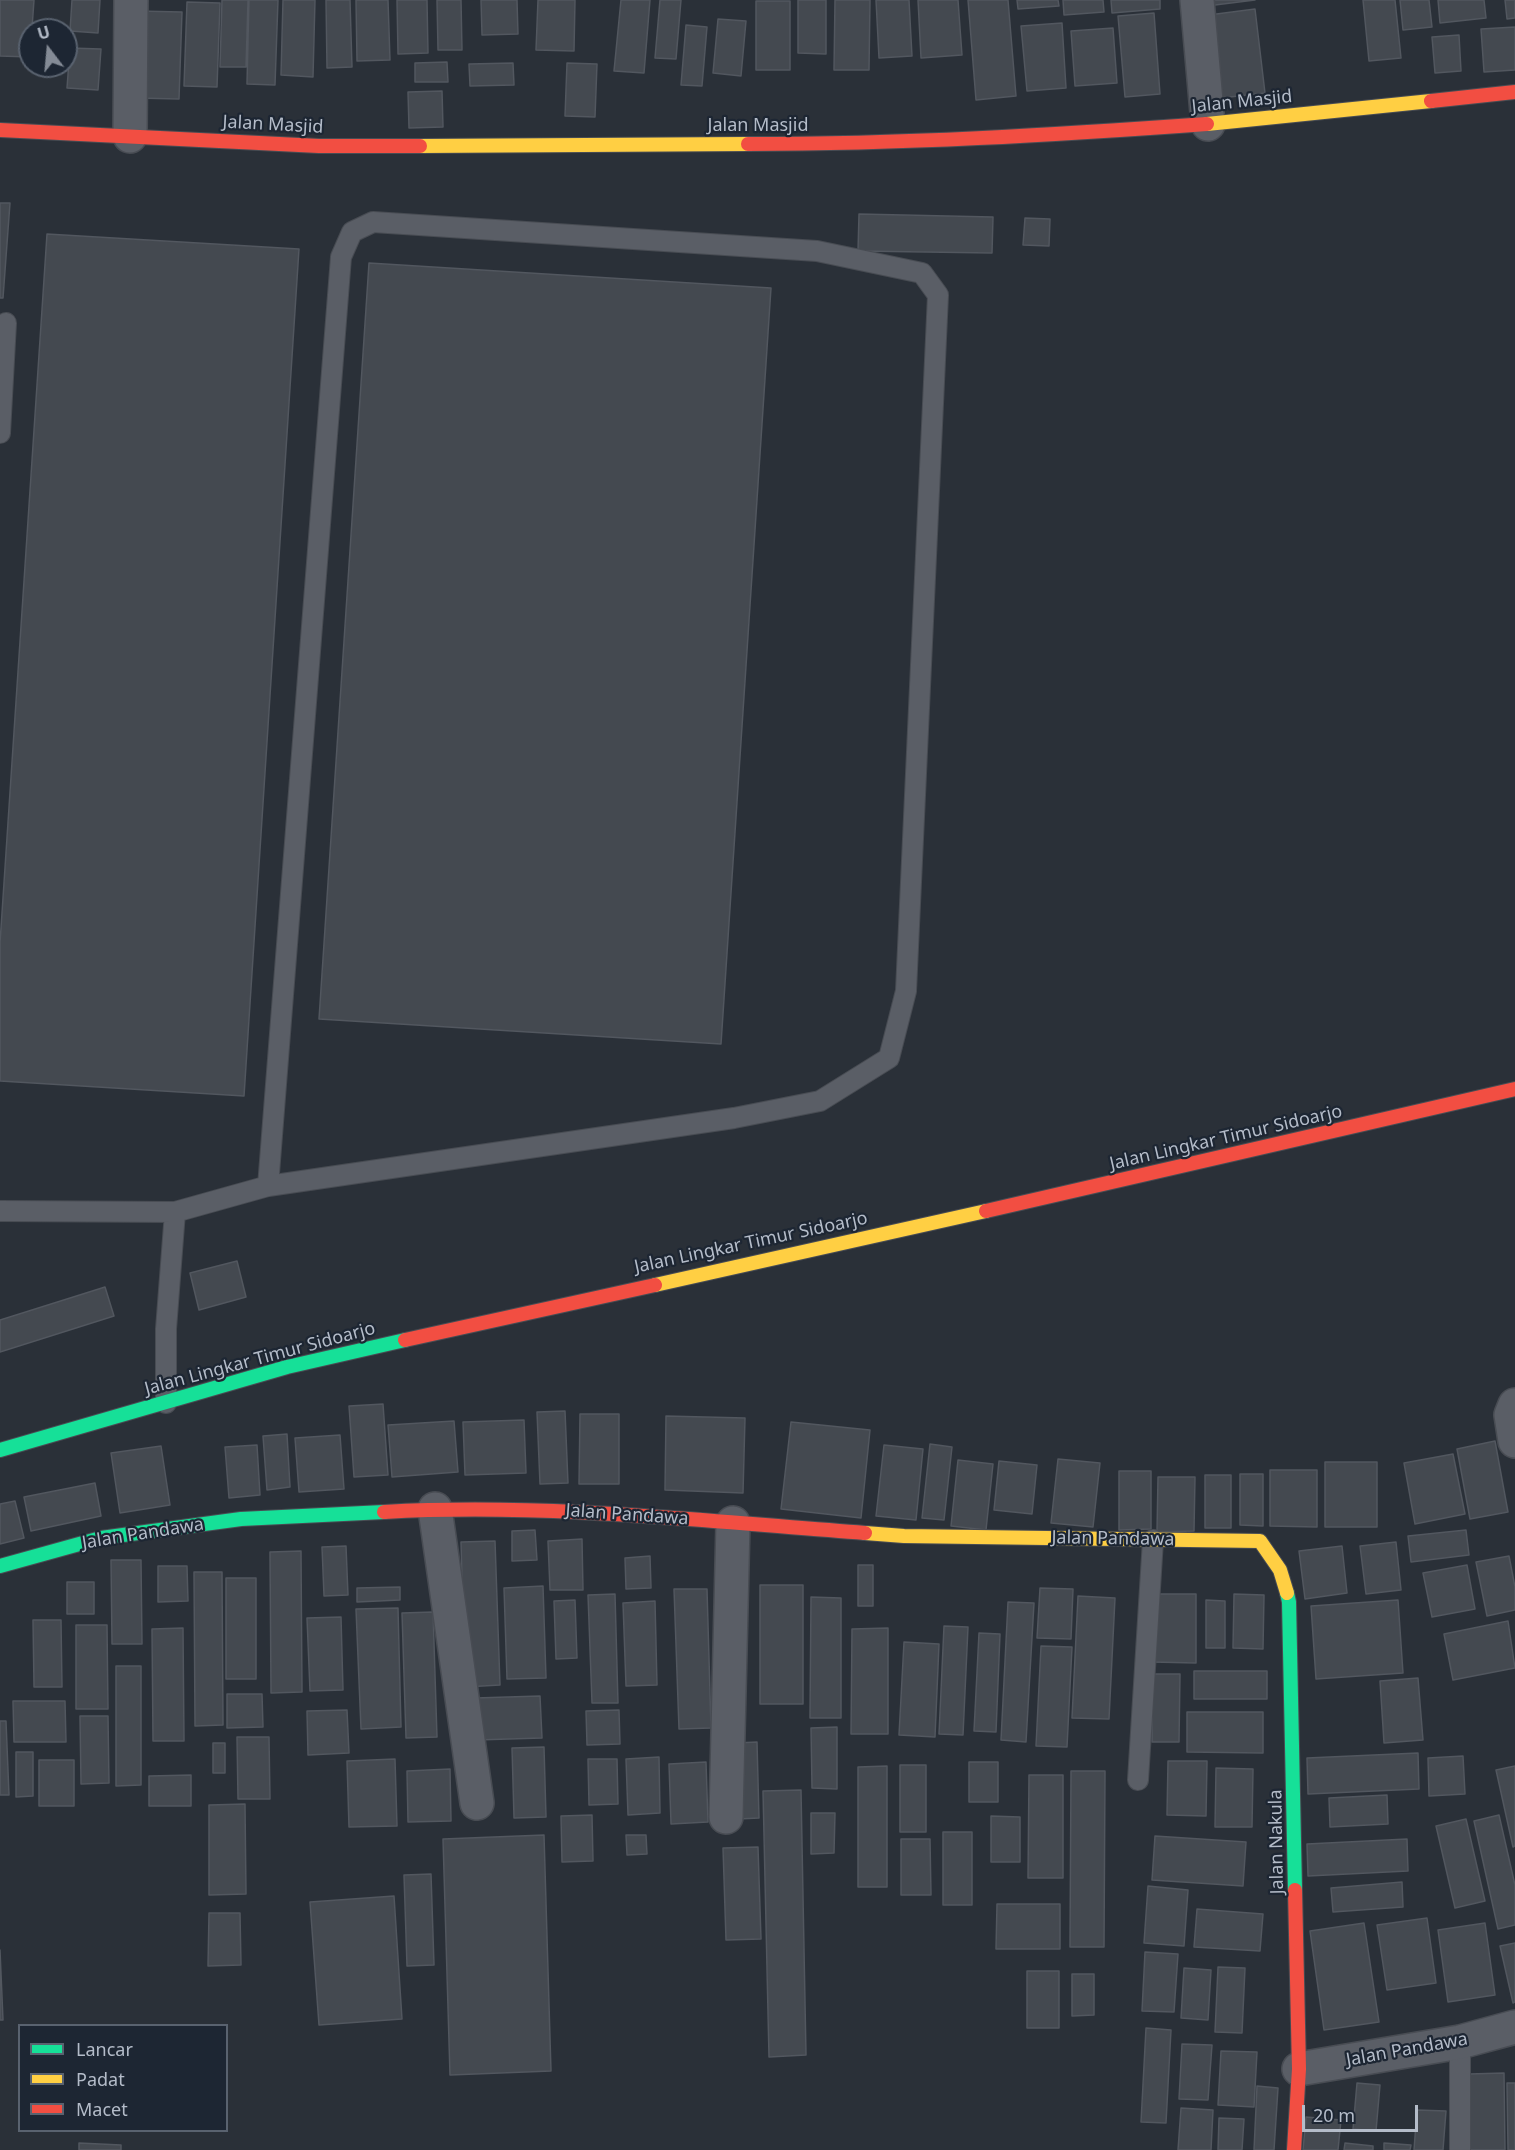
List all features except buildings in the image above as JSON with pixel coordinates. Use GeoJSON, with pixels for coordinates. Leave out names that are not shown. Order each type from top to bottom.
{"type":"FeatureCollection","features":[{"type":"Feature","properties":{"kind":"street"},"geometry":{"type":"LineString","coordinates":[[130,136],[131,0]]}},
{"type":"Feature","properties":{"kind":"street"},"geometry":{"type":"LineString","coordinates":[[1197,0],[1208,124]]}},
{"type":"Feature","properties":{"kind":"street","name":"Jalan Masjid"},"geometry":{"type":"LineString","coordinates":[[0,130],[320,146],[823,144],[1036,136],[1208,124],[1515,92]]}},
{"type":"Feature","properties":{"kind":"street","name":"Jalan Lingkar Timur Sidoarjo"},"geometry":{"type":"LineString","coordinates":[[0,1450],[166,1404],[298,1364],[1270,1147],[1515,1089]]}},
{"type":"Feature","properties":{"kind":"street"},"geometry":{"type":"LineString","coordinates":[[1515,1405],[1511,1415],[1515,1441]]}},
{"type":"Feature","properties":{"kind":"street"},"geometry":{"type":"LineString","coordinates":[[435,1509],[477,1803]]}},
{"type":"Feature","properties":{"kind":"street","name":"Jalan Pandawa"},"geometry":{"type":"LineString","coordinates":[[0,1566],[101,1538],[241,1519],[435,1509],[555,1510],[904,1536],[1260,1541]]}},
{"type":"Feature","properties":{"kind":"street"},"geometry":{"type":"LineString","coordinates":[[726,1817],[733,1523]]}},
{"type":"Feature","properties":{"kind":"street","name":"Jalan Nakula"},"geometry":{"type":"LineString","coordinates":[[1260,1541],[1280,1570],[1290,1602],[1299,2069],[1294,2150]]}},
{"type":"Feature","properties":{"kind":"street","name":"Jalan Pandawa"},"geometry":{"type":"LineString","coordinates":[[1299,2069],[1460,2042],[1515,2027]]}},
{"type":"Feature","properties":{"kind":"lane"},"geometry":{"type":"LineString","coordinates":[[0,1211],[175,1212],[267,1186],[734,1118],[820,1101],[889,1058],[906,991],[938,307],[938,295],[922,273],[817,251],[373,222],[352,232],[341,257],[267,1186]]}},
{"type":"Feature","properties":{"kind":"lane"},"geometry":{"type":"LineString","coordinates":[[0,432],[6,323]]}},
{"type":"Feature","properties":{"kind":"lane"},"geometry":{"type":"LineString","coordinates":[[166,1404],[166,1329],[175,1212]]}},
{"type":"Feature","properties":{"kind":"lane"},"geometry":{"type":"LineString","coordinates":[[1138,1780],[1153,1540]]}},
{"type":"Feature","properties":{"kind":"lane"},"geometry":{"type":"LineString","coordinates":[[1460,2042],[1460,2150]]}},
{"type":"Feature","properties":{"kind":"traffic: fast"},"geometry":{"type":"LineString","coordinates":[[0,1450],[287,1367],[405,1340]]}},
{"type":"Feature","properties":{"kind":"traffic: fast"},"geometry":{"type":"LineString","coordinates":[[0,1566],[101,1538],[241,1519],[384,1512]]}},
{"type":"Feature","properties":{"kind":"traffic: fast"},"geometry":{"type":"LineString","coordinates":[[1287,1593],[1295,1890]]}},
{"type":"Feature","properties":{"kind":"traffic: slow"},"geometry":{"type":"LineString","coordinates":[[1207,124],[1431,101]]}},
{"type":"Feature","properties":{"kind":"traffic: slow"},"geometry":{"type":"LineString","coordinates":[[420,146],[748,144]]}},
{"type":"Feature","properties":{"kind":"traffic: slow"},"geometry":{"type":"LineString","coordinates":[[655,1285],[986,1211]]}},
{"type":"Feature","properties":{"kind":"traffic: slow"},"geometry":{"type":"LineString","coordinates":[[865,1533],[904,1536],[1260,1541],[1280,1570],[1287,1593]]}},
{"type":"Feature","properties":{"kind":"traffic: jam"},"geometry":{"type":"LineString","coordinates":[[1431,101],[1515,92]]}},
{"type":"Feature","properties":{"kind":"traffic: jam"},"geometry":{"type":"LineString","coordinates":[[748,144],[978,138],[1207,124]]}},
{"type":"Feature","properties":{"kind":"traffic: jam"},"geometry":{"type":"LineString","coordinates":[[0,130],[319,146],[420,146]]}},
{"type":"Feature","properties":{"kind":"traffic: jam"},"geometry":{"type":"LineString","coordinates":[[986,1211],[1515,1089]]}},
{"type":"Feature","properties":{"kind":"traffic: jam"},"geometry":{"type":"LineString","coordinates":[[405,1340],[655,1285]]}},
{"type":"Feature","properties":{"kind":"traffic: jam"},"geometry":{"type":"LineString","coordinates":[[384,1512],[444,1510],[565,1512],[865,1533]]}},
{"type":"Feature","properties":{"kind":"traffic: jam"},"geometry":{"type":"LineString","coordinates":[[1294,2150],[1299,2069],[1295,1890]]}}]}
